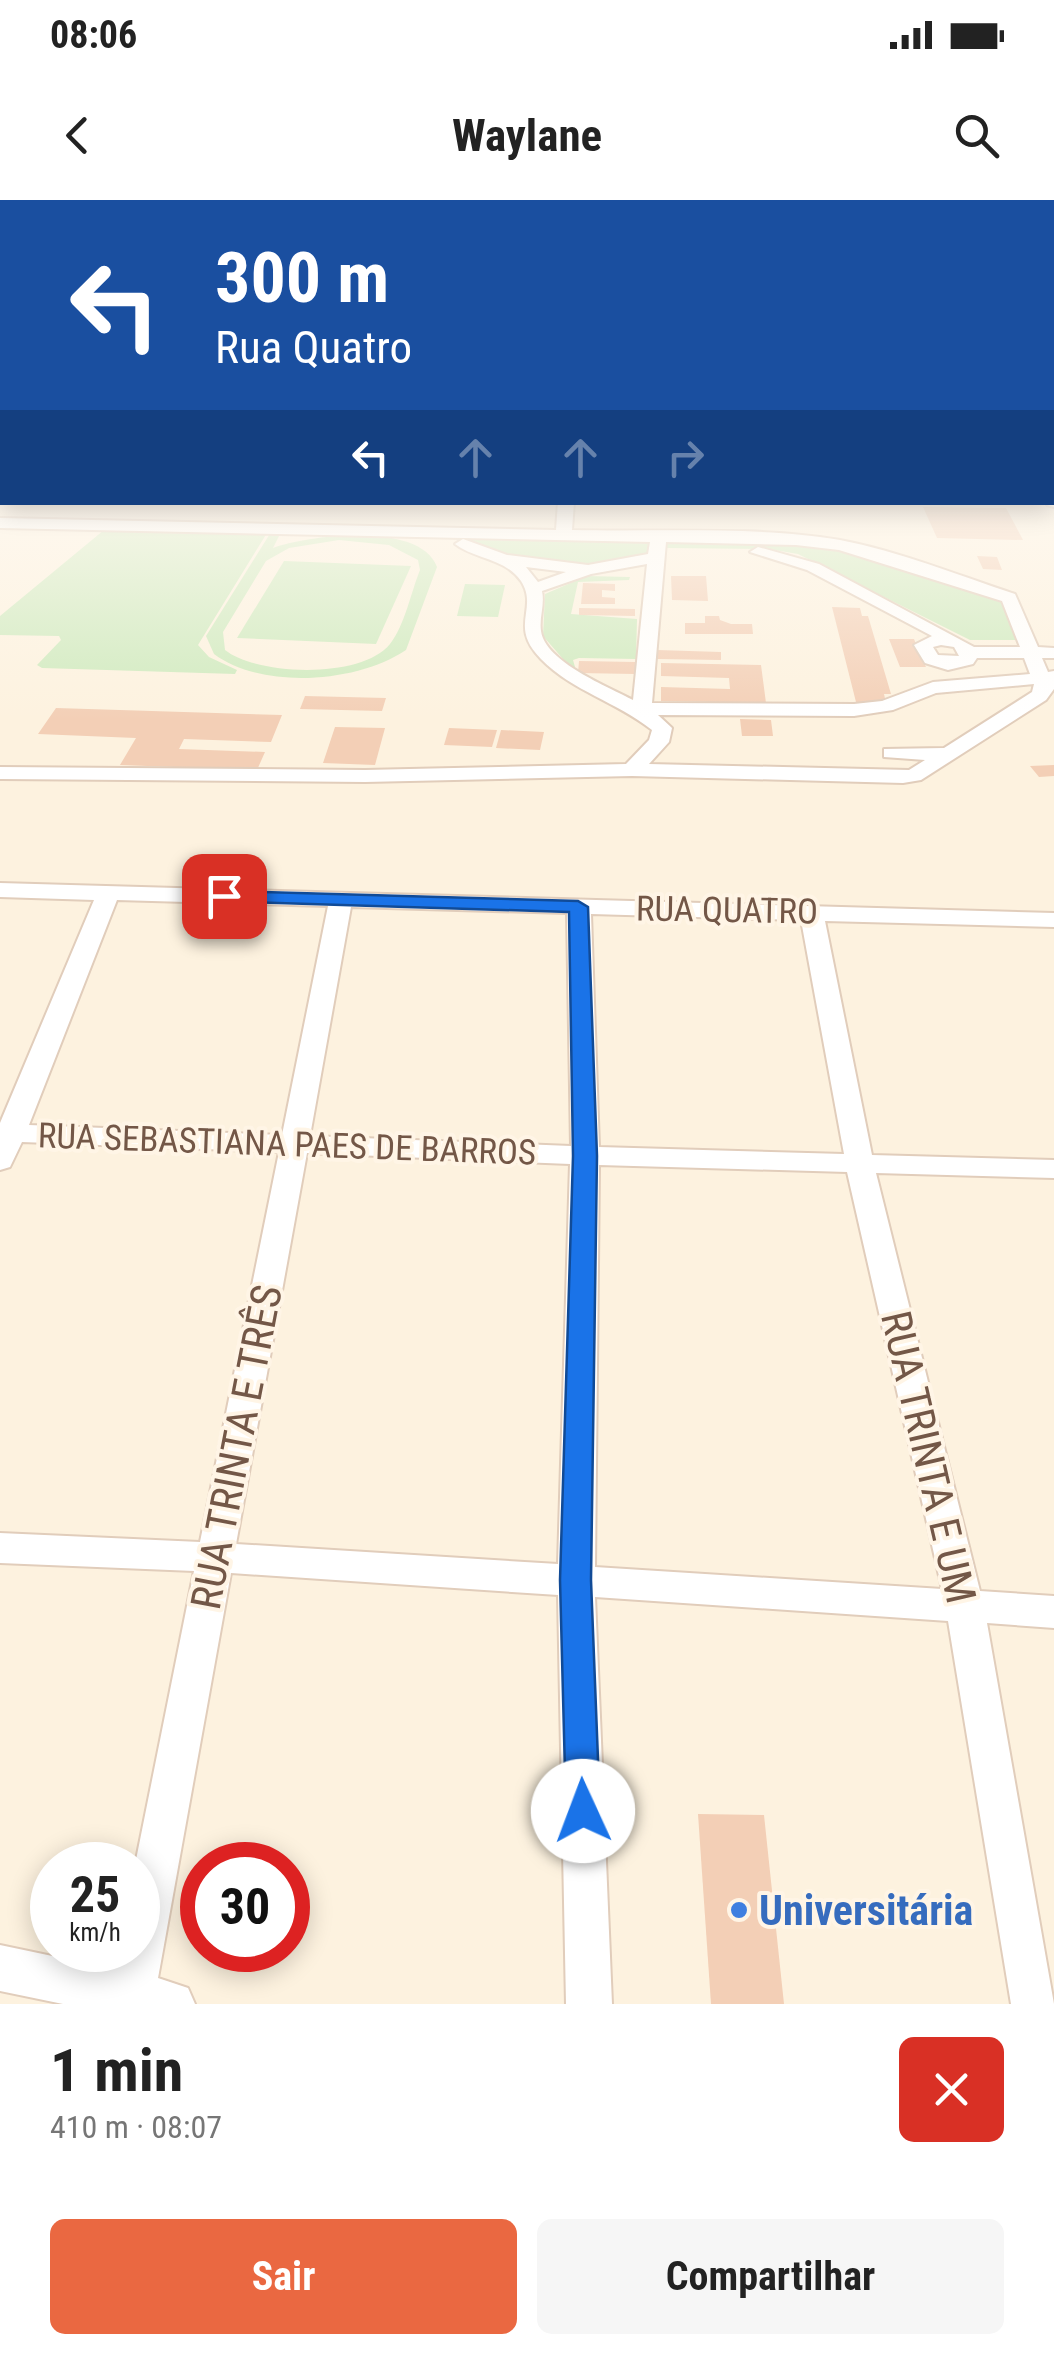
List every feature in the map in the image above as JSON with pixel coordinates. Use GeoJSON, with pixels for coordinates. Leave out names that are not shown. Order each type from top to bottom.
{"type":"FeatureCollection","features":[{"type":"Feature","properties":{"kind":"street"},"geometry":{"type":"LineString","coordinates":[[480,551],[588,570]]}},
{"type":"Feature","properties":{"kind":"street"},"geometry":{"type":"LineString","coordinates":[[533,589],[650,551]]}},
{"type":"Feature","properties":{"kind":"street"},"geometry":{"type":"LineString","coordinates":[[642,709],[657,551]]}},
{"type":"Feature","properties":{"kind":"street"},"geometry":{"type":"LineString","coordinates":[[736,551],[766,552],[813,566],[965,648],[1054,653]]}},
{"type":"Feature","properties":{"kind":"street"},"geometry":{"type":"LineString","coordinates":[[857,551],[916,566],[1009,598],[1032,652],[1049,677]]}},
{"type":"Feature","properties":{"kind":"street"},"geometry":{"type":"LineString","coordinates":[[502,558],[533,589],[536,600],[530,618],[545,654],[580,680],[642,709],[662,728],[660,742],[632,770]]}},
{"type":"Feature","properties":{"kind":"street"},"geometry":{"type":"LineString","coordinates":[[844,583],[916,566]]}},
{"type":"Feature","properties":{"kind":"street"},"geometry":{"type":"LineString","coordinates":[[642,709],[854,710],[886,706],[933,688],[1049,677]]}},
{"type":"Feature","properties":{"kind":"street"},"geometry":{"type":"LineString","coordinates":[[0,773],[364,776],[632,770],[914,776],[1040,696],[1049,677]]}},
{"type":"Feature","properties":{"kind":"street"},"geometry":{"type":"LineString","coordinates":[[891,753],[946,754]]}},
{"type":"Feature","properties":{"kind":"street","name":"RUA QUATRO"},"geometry":{"type":"LineString","coordinates":[[0,890],[1054,920]]}},
{"type":"Feature","properties":{"kind":"street"},"geometry":{"type":"LineString","coordinates":[[0,1162],[6,1132],[108,894]]}},
{"type":"Feature","properties":{"kind":"street","name":"RUA TRINTA E TRÊS"},"geometry":{"type":"LineString","coordinates":[[152,2000],[214,1557],[341,900]]}},
{"type":"Feature","properties":{"kind":"street"},"geometry":{"type":"LineString","coordinates":[[578,907],[585,1156],[576,1580],[589,2004]]}},
{"type":"Feature","properties":{"kind":"street","name":"RUA TRINTA E UM"},"geometry":{"type":"LineString","coordinates":[[812,912],[860,1165],[964,1604],[1034,2004]]}},
{"type":"Feature","properties":{"kind":"street","name":"RUA SEBASTIANA PAES DE BARROS"},"geometry":{"type":"LineString","coordinates":[[6,1132],[585,1156],[1054,1169]]}},
{"type":"Feature","properties":{"kind":"street"},"geometry":{"type":"LineString","coordinates":[[0,1548],[214,1557],[1054,1612]]}},
{"type":"Feature","properties":{"kind":"street"},"geometry":{"type":"LineString","coordinates":[[0,1968],[152,2000]]}},
{"type":"Feature","properties":{"kind":"green space"},"geometry":{"type":"Polygon","coordinates":[[[78,551],[256,551],[198,645],[209,657],[237,670],[235,674],[42,668],[37,665],[61,640],[59,636],[0,635],[0,616],[78,551]]]}},
{"type":"Feature","properties":{"kind":"green space"},"geometry":{"type":"Polygon","coordinates":[[[259,551],[283,551],[266,561],[223,632],[225,650],[240,659],[284,669],[334,668],[376,655],[390,644],[400,628],[420,570],[418,560],[401,551],[425,551],[437,567],[406,650],[386,661],[336,675],[283,677],[234,666],[214,654],[206,636],[259,551]]]}},
{"type":"Feature","properties":{"kind":"green space"},"geometry":{"type":"Polygon","coordinates":[[[499,551],[650,551],[650,556],[590,566],[499,551]]]}},
{"type":"Feature","properties":{"kind":"green space"},"geometry":{"type":"Polygon","coordinates":[[[782,551],[848,551],[952,580],[1001,601],[1017,640],[970,640],[798,554],[782,551]]]}},
{"type":"Feature","properties":{"kind":"green space"},"geometry":{"type":"Polygon","coordinates":[[[284,561],[411,566],[376,644],[237,638],[284,561]]]}},
{"type":"Feature","properties":{"kind":"green space"},"geometry":{"type":"Polygon","coordinates":[[[587,576],[630,577],[578,582],[571,614],[637,619],[636,659],[579,658],[573,660],[575,667],[570,667],[543,636],[545,594],[587,576]]]}},
{"type":"Feature","properties":{"kind":"green space"},"geometry":{"type":"Polygon","coordinates":[[[465,584],[505,585],[498,617],[457,616],[465,584]]]}},
{"type":"Feature","properties":{"kind":"building"},"geometry":{"type":"Polygon","coordinates":[[[977,556],[997,557],[1002,570],[983,569],[977,556]]]}},
{"type":"Feature","properties":{"kind":"building"},"geometry":{"type":"Polygon","coordinates":[[[671,576],[706,576],[708,601],[672,600],[671,576]]]}},
{"type":"Feature","properties":{"kind":"building"},"geometry":{"type":"Polygon","coordinates":[[[583,583],[615,584],[615,591],[602,590],[602,597],[615,598],[615,604],[581,604],[583,583]]]}},
{"type":"Feature","properties":{"kind":"building"},"geometry":{"type":"Polygon","coordinates":[[[832,607],[860,608],[862,616],[868,616],[891,694],[884,694],[886,703],[856,702],[832,607]]]}},
{"type":"Feature","properties":{"kind":"building"},"geometry":{"type":"Polygon","coordinates":[[[579,608],[635,609],[635,616],[579,615],[579,608]]]}},
{"type":"Feature","properties":{"kind":"building"},"geometry":{"type":"Polygon","coordinates":[[[705,616],[719,616],[731,624],[752,624],[753,634],[685,634],[685,623],[705,623],[705,616]]]}},
{"type":"Feature","properties":{"kind":"building"},"geometry":{"type":"Polygon","coordinates":[[[889,639],[914,639],[917,647],[934,659],[922,659],[926,667],[900,667],[889,639]]]}},
{"type":"Feature","properties":{"kind":"building"},"geometry":{"type":"Polygon","coordinates":[[[657,650],[721,652],[721,660],[657,659],[657,650]]]}},
{"type":"Feature","properties":{"kind":"building"},"geometry":{"type":"Polygon","coordinates":[[[579,661],[635,662],[635,674],[578,673],[579,661]]]}},
{"type":"Feature","properties":{"kind":"building"},"geometry":{"type":"Polygon","coordinates":[[[661,663],[761,665],[766,703],[661,701],[661,687],[730,689],[729,678],[661,676],[661,663]]]}},
{"type":"Feature","properties":{"kind":"building"},"geometry":{"type":"Polygon","coordinates":[[[305,696],[386,698],[382,711],[300,709],[305,696]]]}},
{"type":"Feature","properties":{"kind":"building"},"geometry":{"type":"Polygon","coordinates":[[[56,708],[282,715],[271,742],[184,739],[179,749],[265,752],[257,770],[120,765],[136,738],[38,734],[56,708]]]}},
{"type":"Feature","properties":{"kind":"building"},"geometry":{"type":"Polygon","coordinates":[[[740,719],[771,720],[773,736],[742,736],[740,719]]]}},
{"type":"Feature","properties":{"kind":"building"},"geometry":{"type":"Polygon","coordinates":[[[335,727],[385,728],[375,765],[323,763],[335,727]]]}},
{"type":"Feature","properties":{"kind":"building"},"geometry":{"type":"Polygon","coordinates":[[[449,728],[497,730],[492,747],[444,745],[449,728]]]}},
{"type":"Feature","properties":{"kind":"building"},"geometry":{"type":"Polygon","coordinates":[[[501,730],[544,732],[540,750],[496,748],[501,730]]]}},
{"type":"Feature","properties":{"kind":"building"},"geometry":{"type":"Polygon","coordinates":[[[1054,765],[1054,776],[1039,777],[1030,766],[1054,765]]]}},
{"type":"Feature","properties":{"kind":"building","name":"Universitária"},"geometry":{"type":"Polygon","coordinates":[[[698,1814],[764,1815],[784,2004],[711,2004],[698,1814]]]}},
{"type":"Feature","properties":{"kind":"place","name":"Universitária"},"geometry":{"type":"Point","coordinates":[739,1910]}},
{"type":"Feature","properties":{"kind":"route"},"geometry":{"type":"LineString","coordinates":[[224,896],[578,907],[585,1156],[576,1580],[583,1811]]}}]}
